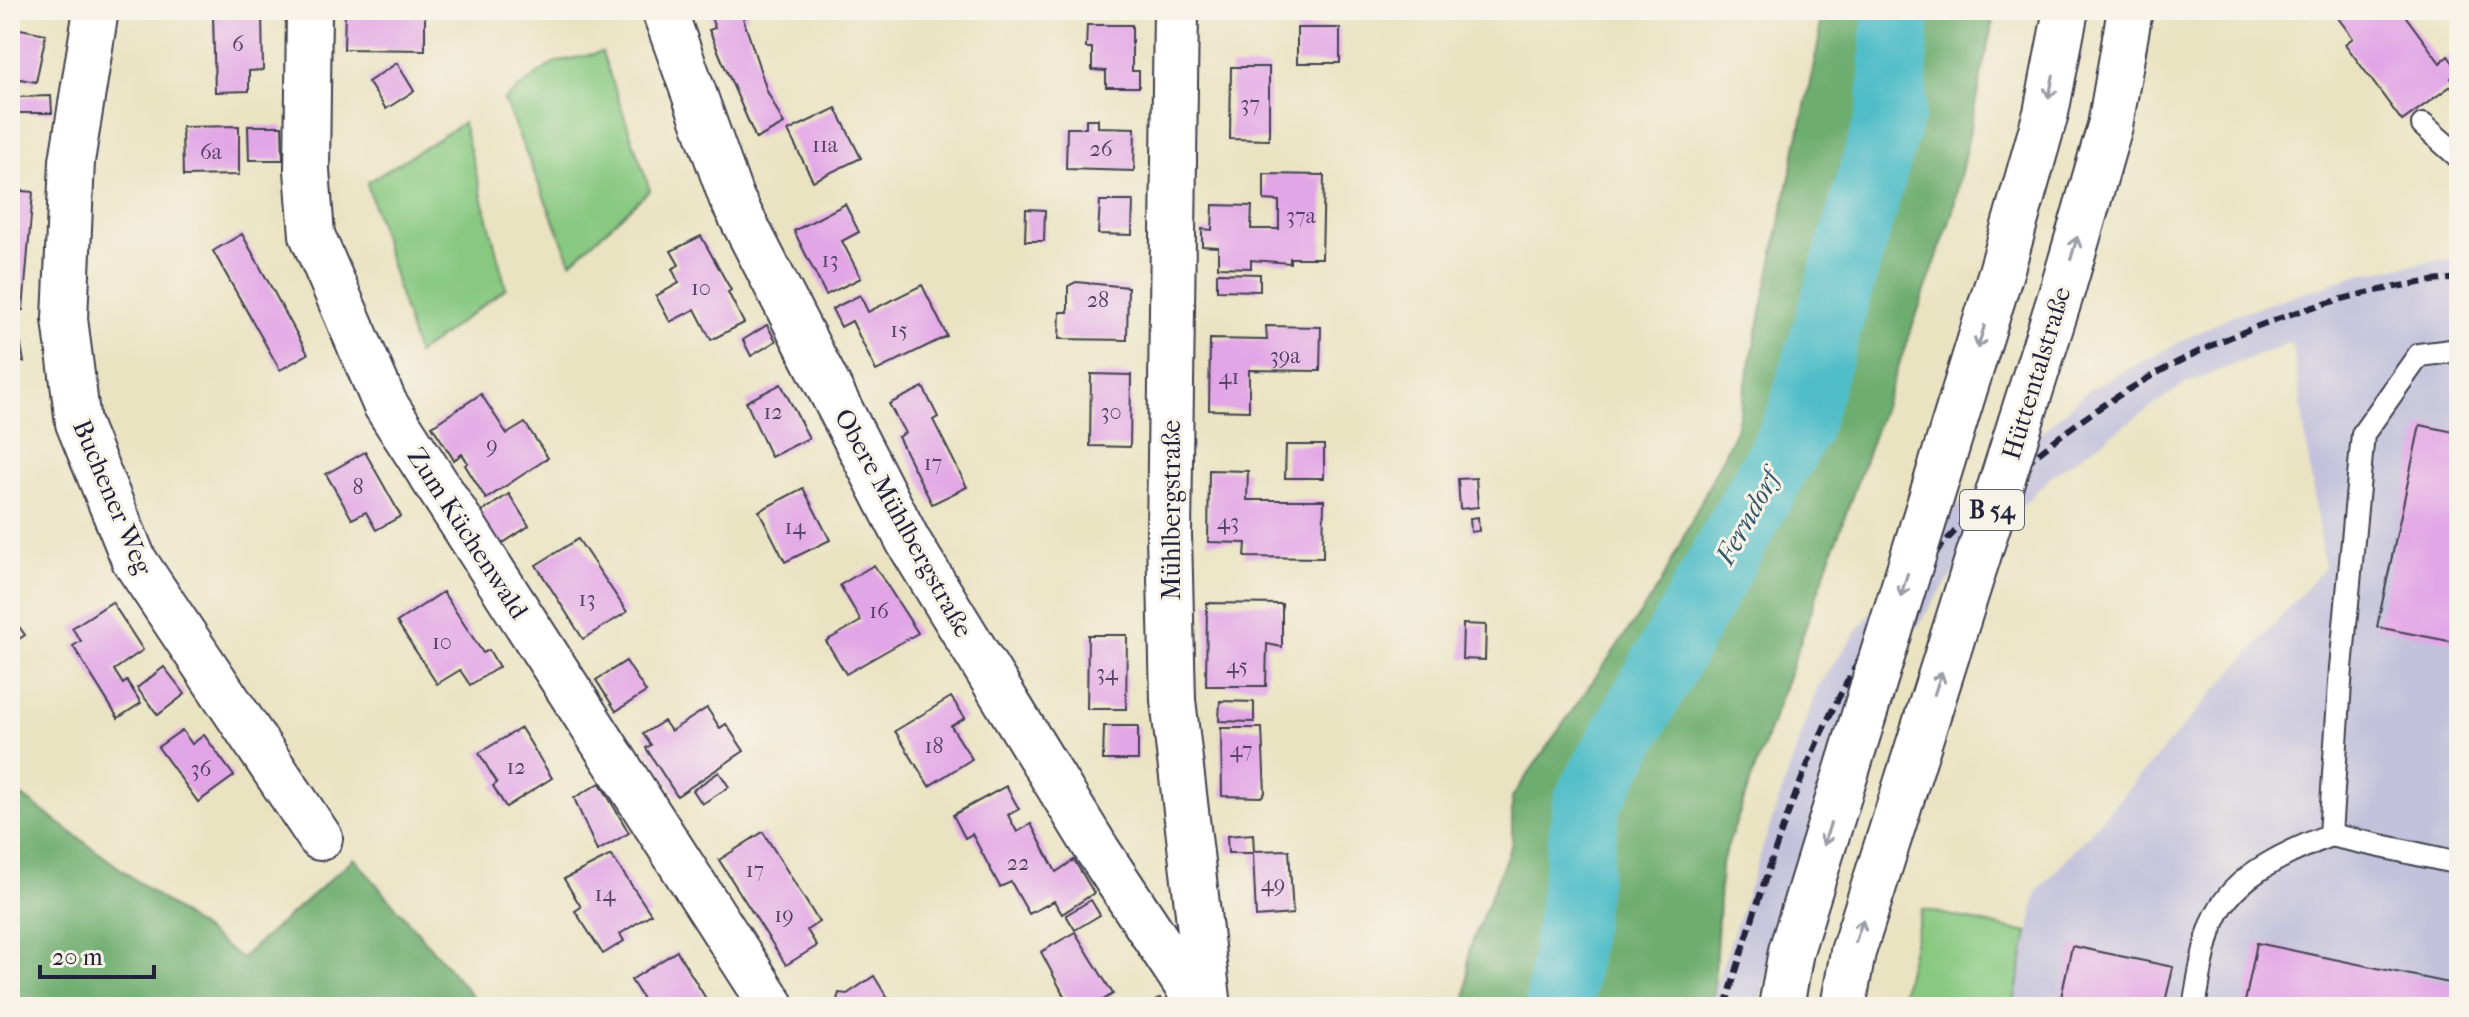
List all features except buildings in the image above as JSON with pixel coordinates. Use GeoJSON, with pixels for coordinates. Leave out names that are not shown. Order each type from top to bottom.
{"type":"FeatureCollection","features":[{"type":"Feature","properties":{"kind":"main road","name":"Buchener Weg"},"geometry":{"type":"LineString","coordinates":[[96,10],[71,177],[65,319],[78,423],[134,560],[320,838]]}},
{"type":"Feature","properties":{"kind":"main road","name":"Zum Küchenwald"},"geometry":{"type":"LineString","coordinates":[[309,10],[307,170],[312,235],[385,404],[773,1007]]}},
{"type":"Feature","properties":{"kind":"main road","name":"Obere Mühlbergstraße"},"geometry":{"type":"LineString","coordinates":[[664,10],[731,197],[908,541],[1098,851],[1201,1007]]}},
{"type":"Feature","properties":{"kind":"main road","name":"Mühlbergstraße"},"geometry":{"type":"LineString","coordinates":[[1176,10],[1169,535],[1173,700],[1209,1007]]}},
{"type":"Feature","properties":{"kind":"main road","name":"B 54"},"geometry":{"type":"LineString","coordinates":[[1781,1007],[1791,951],[2001,272],[2046,113],[2066,10]]}},
{"type":"Feature","properties":{"kind":"main road","name":"Hüttentalstraße"},"geometry":{"type":"LineString","coordinates":[[1843,1007],[1853,952],[2106,140],[2130,10]]}},
{"type":"Feature","properties":{"kind":"lane"},"geometry":{"type":"LineString","coordinates":[[2423,125],[2459,157]]}},
{"type":"Feature","properties":{"kind":"lane"},"geometry":{"type":"LineString","coordinates":[[2330,835],[2341,668],[2363,434],[2419,355],[2459,350]]}},
{"type":"Feature","properties":{"kind":"lane"},"geometry":{"type":"LineString","coordinates":[[2194,1007],[2211,925],[2237,886],[2278,857],[2330,835],[2459,863]]}},
{"type":"Feature","properties":{"kind":"shaded area"},"geometry":{"type":"Polygon","coordinates":[[[2459,257],[2459,1007],[2013,1007],[2037,892],[2324,568],[2292,342],[2185,384],[2053,475],[1952,575],[1855,717],[1757,1007],[1708,1007],[1818,686],[1928,532],[2090,389],[2230,316],[2364,273],[2459,257]]]}},
{"type":"Feature","properties":{"kind":"green space"},"geometry":{"type":"Polygon","coordinates":[[[1820,10],[1995,10],[1952,215],[1721,865],[1713,1007],[1466,1007],[1469,950],[1512,843],[1512,797],[1660,585],[1736,430],[1819,40],[1820,10]]]}},
{"type":"Feature","properties":{"kind":"green space"},"geometry":{"type":"Polygon","coordinates":[[[602,52],[650,190],[571,262],[504,100],[553,63],[602,52]]]}},
{"type":"Feature","properties":{"kind":"green space"},"geometry":{"type":"Polygon","coordinates":[[[463,123],[506,288],[417,354],[367,183],[463,123]]]}},
{"type":"Feature","properties":{"kind":"green space"},"geometry":{"type":"Polygon","coordinates":[[[10,787],[241,958],[354,858],[482,1007],[10,1007],[10,787]]]}},
{"type":"Feature","properties":{"kind":"green space"},"geometry":{"type":"Polygon","coordinates":[[[1922,909],[2028,933],[2013,1007],[1899,1007],[1922,909]]]}},
{"type":"Feature","properties":{"kind":"waterway","name":"Ferndorf"},"geometry":{"type":"LineString","coordinates":[[1559,1007],[1587,803],[1798,425],[1892,109],[1896,10]]}},
{"type":"Feature","properties":{"kind":"railway"},"geometry":{"type":"LineString","coordinates":[[1725,1007],[1784,826],[1819,738],[1840,695],[1863,654],[1915,579],[1975,510],[2043,450],[2117,397],[2197,352],[2281,317],[2369,292],[2459,278]]}}]}
